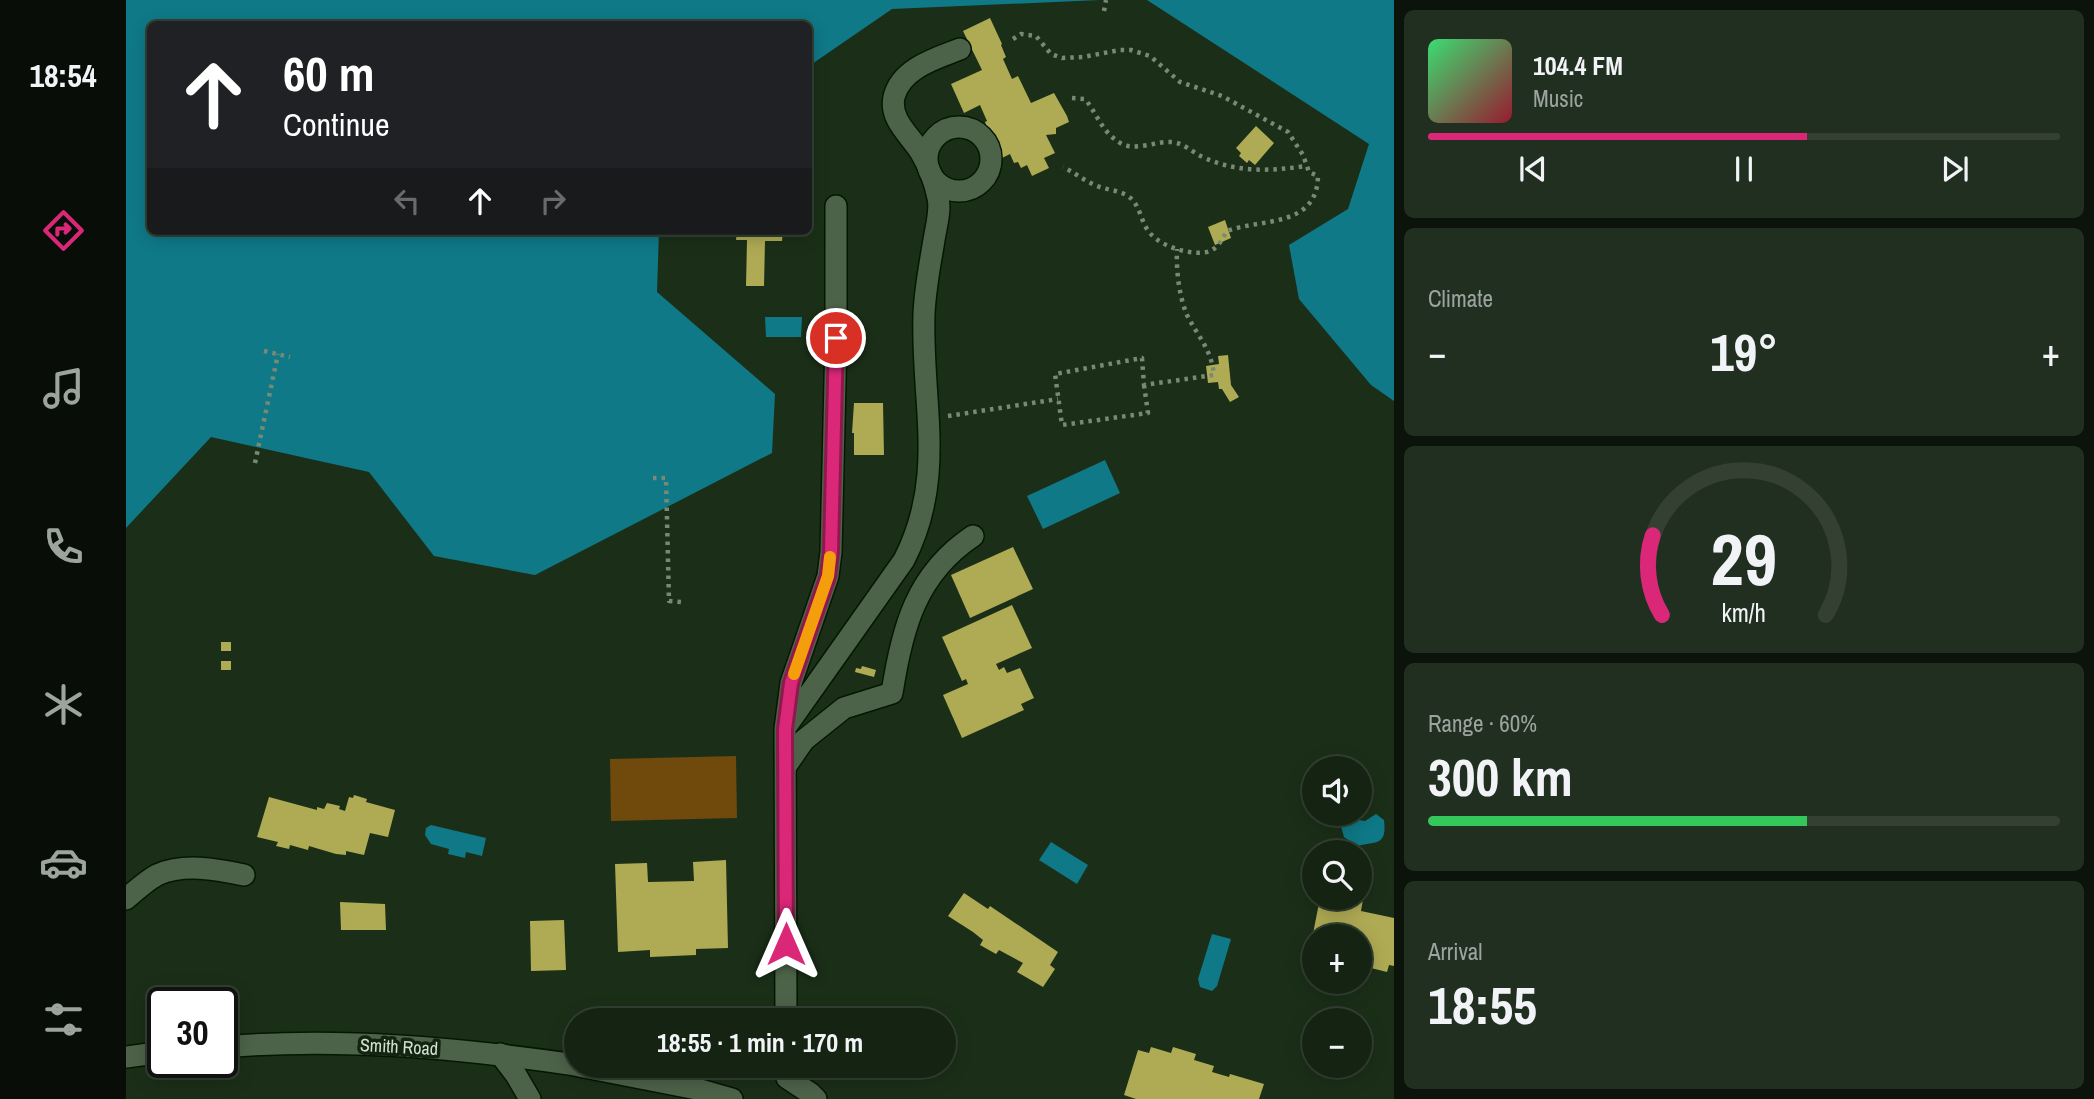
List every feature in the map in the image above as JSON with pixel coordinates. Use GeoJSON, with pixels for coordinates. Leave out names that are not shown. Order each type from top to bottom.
{"type":"FeatureCollection","features":[{"type":"Feature","properties":{"kind":"street"},"geometry":{"type":"LineString","coordinates":[[785,729],[889,582],[914,540],[922,515],[929,475],[924,314],[939,200],[921,152],[904,132],[896,117],[894,97],[905,76],[927,62],[960,49]]}},
{"type":"Feature","properties":{"kind":"street"},"geometry":{"type":"LineString","coordinates":[[786,1008],[785,729],[791,683],[828,576],[831,552],[836,338],[835,206]]}},
{"type":"Feature","properties":{"kind":"street"},"geometry":{"type":"LineString","coordinates":[[786,766],[804,740],[844,708],[892,692],[900,641],[923,588],[942,560],[973,536]]}},
{"type":"Feature","properties":{"kind":"street"},"geometry":{"type":"LineString","coordinates":[[126,899],[155,876],[175,870],[209,869],[244,875]]}},
{"type":"Feature","properties":{"kind":"street","name":"Smith Road"},"geometry":{"type":"LineString","coordinates":[[238,1046],[314,1043],[499,1054],[564,1063]]}},
{"type":"Feature","properties":{"kind":"street"},"geometry":{"type":"LineString","coordinates":[[126,1057],[147,1054]]}},
{"type":"Feature","properties":{"kind":"street"},"geometry":{"type":"LineString","coordinates":[[499,1054],[516,1074],[530,1099]]}},
{"type":"Feature","properties":{"kind":"street","name":"Smith Road"},"geometry":{"type":"LineString","coordinates":[[642,1078],[732,1099]]}},
{"type":"Feature","properties":{"kind":"street"},"geometry":{"type":"LineString","coordinates":[[787,1081],[816,1099]]}},
{"type":"Feature","properties":{"kind":"path"},"geometry":{"type":"LineString","coordinates":[[1104,11],[1106,0]]}},
{"type":"Feature","properties":{"kind":"path"},"geometry":{"type":"LineString","coordinates":[[1013,39],[1021,34],[1037,36],[1051,54],[1062,58],[1120,50],[1131,50],[1150,56],[1180,82],[1222,96],[1288,132],[1309,172],[1318,176],[1318,185],[1310,204],[1303,212],[1227,231],[1219,246],[1208,252],[1177,249],[1150,233],[1130,198],[1097,186],[1063,167]]}},
{"type":"Feature","properties":{"kind":"path"},"geometry":{"type":"LineString","coordinates":[[1072,98],[1085,99],[1105,131],[1122,144],[1182,144],[1205,158],[1241,170],[1306,166]]}},
{"type":"Feature","properties":{"kind":"path"},"geometry":{"type":"LineString","coordinates":[[1144,385],[1214,375],[1210,354],[1188,316],[1182,298],[1177,249]]}},
{"type":"Feature","properties":{"kind":"path"},"geometry":{"type":"LineString","coordinates":[[264,351],[290,357]]}},
{"type":"Feature","properties":{"kind":"path"},"geometry":{"type":"LineString","coordinates":[[255,463],[278,354]]}},
{"type":"Feature","properties":{"kind":"path"},"geometry":{"type":"LineString","coordinates":[[1142,358],[1144,385],[1148,413],[1062,425],[1055,373],[1142,358]]}},
{"type":"Feature","properties":{"kind":"path"},"geometry":{"type":"LineString","coordinates":[[928,418],[1058,399]]}},
{"type":"Feature","properties":{"kind":"path"},"geometry":{"type":"LineString","coordinates":[[653,478],[666,478],[669,601],[681,602]]}},
{"type":"Feature","properties":{"kind":"shaded area"},"geometry":{"type":"Polygon","coordinates":[[[736,756],[737,818],[611,821],[610,759],[736,756]]]}},
{"type":"Feature","properties":{"kind":"water"},"geometry":{"type":"Polygon","coordinates":[[[126,0],[1100,0],[892,9],[812,64],[812,21],[147,21],[147,235],[659,235],[657,292],[775,394],[772,453],[535,575],[434,556],[369,472],[211,437],[126,528],[126,0]]]}},
{"type":"Feature","properties":{"kind":"water"},"geometry":{"type":"Polygon","coordinates":[[[1147,0],[1394,0],[1394,401],[1371,385],[1299,299],[1289,245],[1348,209],[1369,144],[1147,0]]]}},
{"type":"Feature","properties":{"kind":"water"},"geometry":{"type":"Polygon","coordinates":[[[765,317],[802,317],[801,337],[766,337],[765,317]]]}},
{"type":"Feature","properties":{"kind":"water"},"geometry":{"type":"Polygon","coordinates":[[[1105,460],[1120,493],[1043,529],[1027,496],[1105,460]]]}},
{"type":"Feature","properties":{"kind":"water"},"geometry":{"type":"Polygon","coordinates":[[[1376,814],[1384,820],[1384,834],[1379,841],[1348,840],[1344,837],[1341,826],[1372,826],[1372,817],[1376,814]]]}},
{"type":"Feature","properties":{"kind":"water"},"geometry":{"type":"Polygon","coordinates":[[[431,825],[486,838],[482,856],[466,852],[465,858],[448,854],[449,849],[431,844],[425,835],[426,828],[431,825]]]}},
{"type":"Feature","properties":{"kind":"water"},"geometry":{"type":"Polygon","coordinates":[[[1051,842],[1088,865],[1077,884],[1039,860],[1051,842]]]}},
{"type":"Feature","properties":{"kind":"water"},"geometry":{"type":"Polygon","coordinates":[[[1212,934],[1231,939],[1217,986],[1212,991],[1200,987],[1198,979],[1212,934]]]}},
{"type":"Feature","properties":{"kind":"building"},"geometry":{"type":"Polygon","coordinates":[[[990,18],[1002,44],[1006,57],[1003,59],[1012,79],[1018,76],[1031,103],[1054,93],[1069,122],[1056,128],[1056,134],[1046,135],[1055,153],[1044,158],[1049,168],[1032,176],[1027,165],[1021,168],[1018,162],[1014,163],[1010,154],[1002,158],[988,131],[980,105],[964,113],[951,84],[982,70],[963,31],[990,18]]]}},
{"type":"Feature","properties":{"kind":"building"},"geometry":{"type":"Polygon","coordinates":[[[1256,126],[1274,143],[1255,165],[1249,160],[1247,163],[1239,156],[1241,153],[1236,148],[1256,126]]]}},
{"type":"Feature","properties":{"kind":"building"},"geometry":{"type":"Polygon","coordinates":[[[1225,220],[1231,238],[1215,245],[1208,227],[1225,220]]]}},
{"type":"Feature","properties":{"kind":"building"},"geometry":{"type":"Polygon","coordinates":[[[737,235],[783,235],[782,241],[765,241],[764,286],[746,286],[747,240],[736,240],[737,235]]]}},
{"type":"Feature","properties":{"kind":"building"},"geometry":{"type":"Polygon","coordinates":[[[1228,355],[1231,385],[1239,397],[1230,402],[1222,389],[1219,389],[1218,382],[1208,383],[1206,366],[1219,364],[1218,356],[1228,355]]]}},
{"type":"Feature","properties":{"kind":"building"},"geometry":{"type":"Polygon","coordinates":[[[854,403],[883,403],[884,455],[854,455],[854,403]]]}},
{"type":"Feature","properties":{"kind":"building"},"geometry":{"type":"Polygon","coordinates":[[[1013,547],[1033,589],[970,618],[951,575],[1013,547]]]}},
{"type":"Feature","properties":{"kind":"building"},"geometry":{"type":"Polygon","coordinates":[[[1012,605],[1032,648],[996,664],[999,670],[1004,667],[1007,673],[1020,668],[1034,698],[1021,704],[1024,710],[962,738],[943,695],[968,684],[966,679],[962,681],[942,637],[1012,605]]]}},
{"type":"Feature","properties":{"kind":"building"},"geometry":{"type":"Polygon","coordinates":[[[221,642],[231,642],[231,651],[221,651],[221,642]]]}},
{"type":"Feature","properties":{"kind":"building"},"geometry":{"type":"Polygon","coordinates":[[[221,661],[231,661],[231,670],[221,670],[221,661]]]}},
{"type":"Feature","properties":{"kind":"building"},"geometry":{"type":"Polygon","coordinates":[[[862,666],[876,670],[874,677],[855,672],[856,668],[861,669],[862,666]]]}},
{"type":"Feature","properties":{"kind":"building"},"geometry":{"type":"Polygon","coordinates":[[[354,795],[367,799],[366,802],[395,810],[388,837],[370,833],[364,855],[346,851],[346,855],[336,854],[309,846],[308,850],[290,845],[289,849],[276,846],[278,842],[257,837],[269,797],[317,810],[317,807],[324,809],[327,803],[340,806],[339,809],[345,811],[349,797],[353,798],[354,795]]]}},
{"type":"Feature","properties":{"kind":"building"},"geometry":{"type":"Polygon","coordinates":[[[726,860],[728,948],[696,949],[696,955],[650,957],[650,950],[618,952],[615,864],[647,863],[648,882],[694,881],[693,862],[726,860]]]}},
{"type":"Feature","properties":{"kind":"building"},"geometry":{"type":"Polygon","coordinates":[[[964,893],[988,909],[990,906],[1058,952],[1050,965],[1055,969],[1043,987],[1017,972],[1023,963],[999,950],[996,954],[980,945],[983,940],[948,916],[964,893]]]}},
{"type":"Feature","properties":{"kind":"building"},"geometry":{"type":"Polygon","coordinates":[[[340,902],[385,904],[386,930],[341,930],[340,902]]]}},
{"type":"Feature","properties":{"kind":"building"},"geometry":{"type":"Polygon","coordinates":[[[1318,910],[1361,910],[1394,918],[1394,966],[1389,965],[1387,972],[1372,968],[1372,924],[1315,924],[1318,910]]]}},
{"type":"Feature","properties":{"kind":"building"},"geometry":{"type":"Polygon","coordinates":[[[564,920],[566,970],[531,971],[530,921],[564,920]]]}},
{"type":"Feature","properties":{"kind":"building"},"geometry":{"type":"Polygon","coordinates":[[[1151,1047],[1171,1053],[1173,1047],[1196,1054],[1194,1060],[1214,1066],[1212,1072],[1264,1084],[1259,1099],[1136,1099],[1124,1095],[1138,1050],[1149,1053],[1151,1047]]]}},
{"type":"Feature","properties":{"kind":"slow traffic"},"geometry":{"type":"LineString","coordinates":[[794,674],[815,619],[828,576],[830,557]]}},
{"type":"Feature","properties":{"kind":"route"},"geometry":{"type":"LineString","coordinates":[[786,944],[785,729],[791,683],[828,576],[831,552],[836,338]]}}]}
